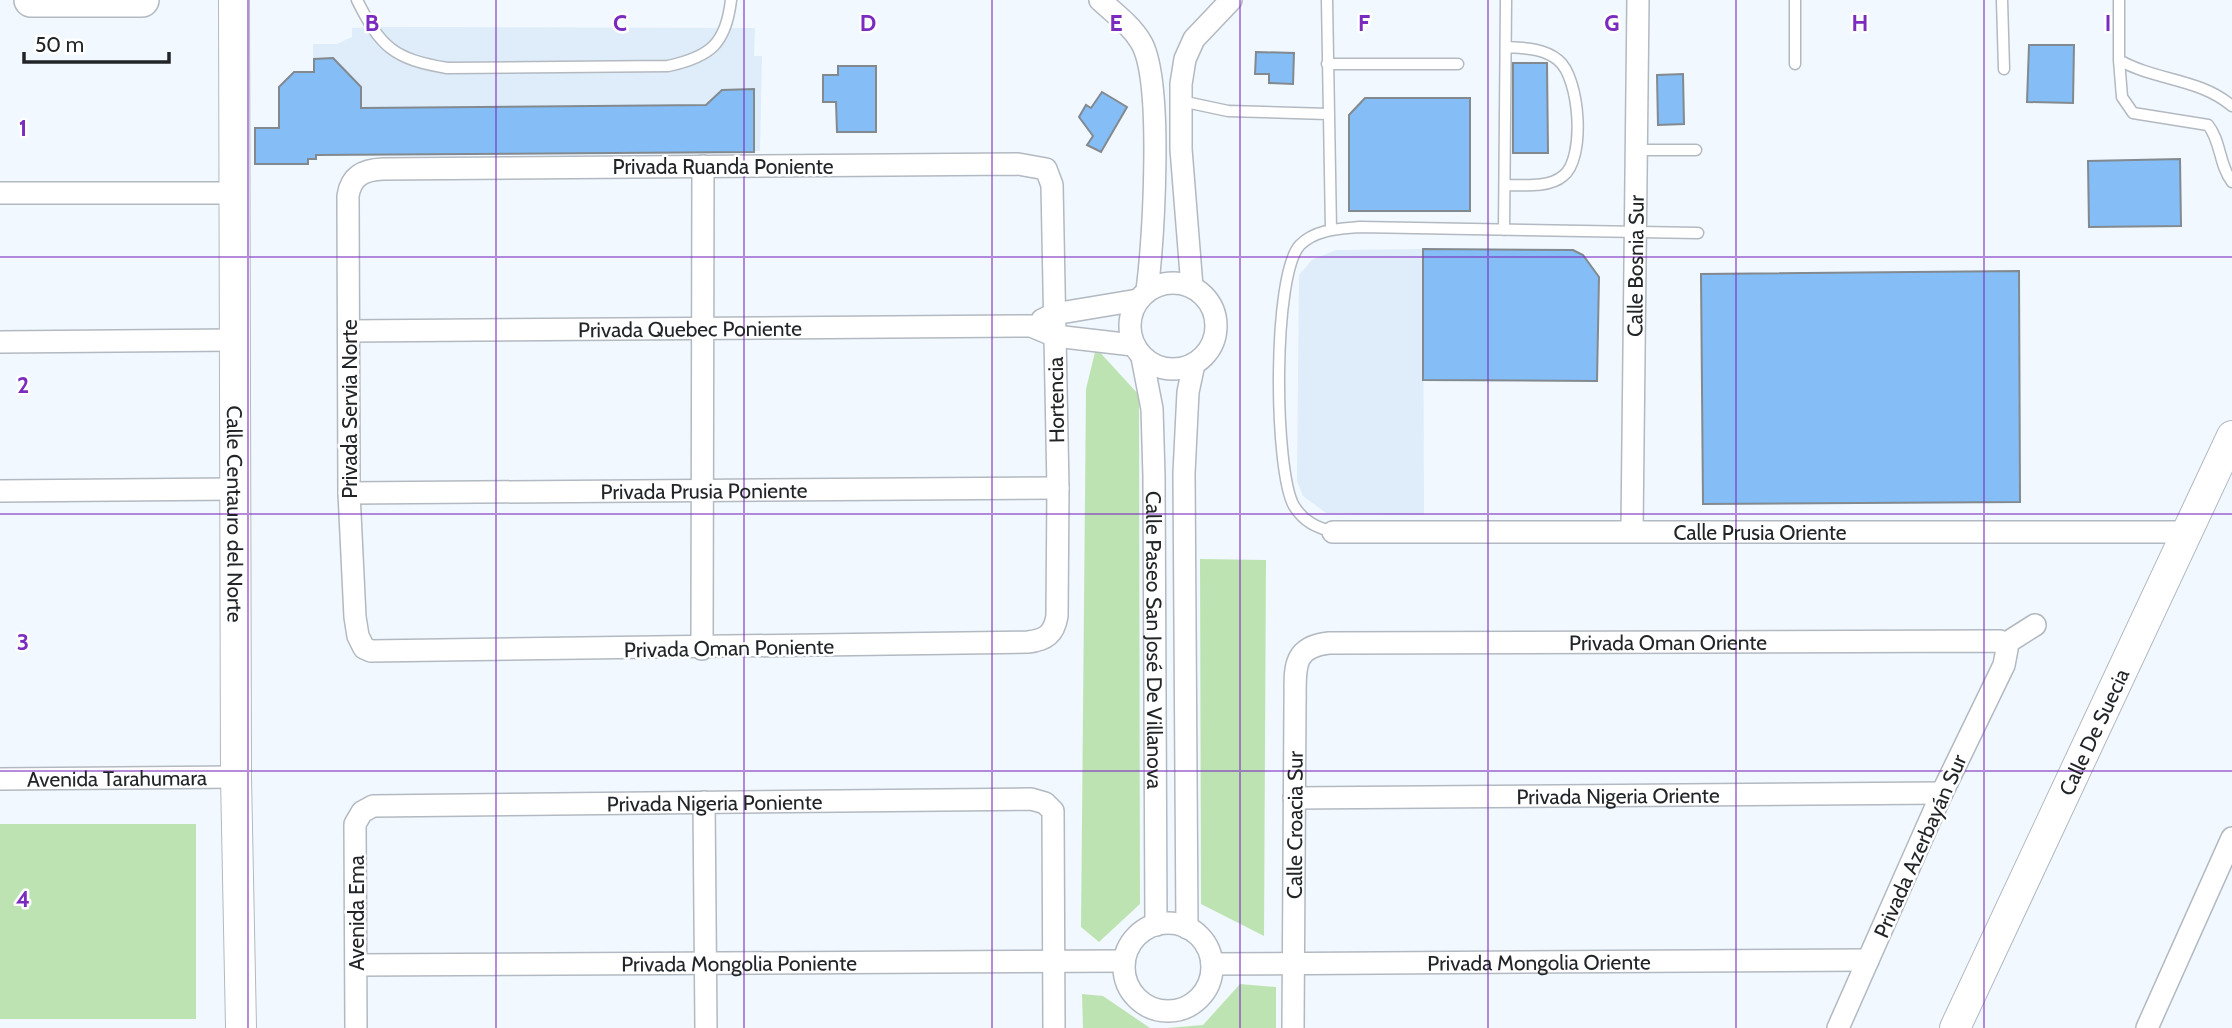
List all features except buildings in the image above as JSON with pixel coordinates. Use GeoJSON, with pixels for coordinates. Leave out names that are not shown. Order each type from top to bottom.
{"type":"FeatureCollection","features":[{"type":"Feature","properties":{"kind":"main road"},"geometry":{"type":"LineString","coordinates":[[31,0],[142,0]]}},
{"type":"Feature","properties":{"kind":"street","name":"Calle Centauro del Norte"},"geometry":{"type":"LineString","coordinates":[[234,0],[236,777],[241,1028]]}},
{"type":"Feature","properties":{"kind":"street"},"geometry":{"type":"LineString","coordinates":[[1100,0],[1129,27],[1148,59],[1153,99],[1154,198],[1142,296],[1129,325],[1138,351],[1163,369],[1179,369],[1194,364],[1208,352],[1216,325],[1212,307],[1192,287],[1169,283],[1142,296]]}},
{"type":"Feature","properties":{"kind":"street"},"geometry":{"type":"LineString","coordinates":[[1192,287],[1185,221],[1181,101],[1185,59],[1194,39],[1231,0]]}},
{"type":"Feature","properties":{"kind":"street","name":"Calle Bosnia Sur"},"geometry":{"type":"LineString","coordinates":[[1632,530],[1638,0]]}},
{"type":"Feature","properties":{"kind":"street","name":"Privada Ruanda Poniente"},"geometry":{"type":"LineString","coordinates":[[383,169],[1030,164],[1046,169],[1052,185]]}},
{"type":"Feature","properties":{"kind":"street"},"geometry":{"type":"LineString","coordinates":[[702,166],[702,649]]}},
{"type":"Feature","properties":{"kind":"street","name":"Privada Servia Norte"},"geometry":{"type":"LineString","coordinates":[[383,169],[362,173],[350,185],[349,493],[353,596],[358,636],[364,648],[385,651]]}},
{"type":"Feature","properties":{"kind":"street","name":"Hortencia"},"geometry":{"type":"LineString","coordinates":[[1052,185],[1058,488],[1057,615]]}},
{"type":"Feature","properties":{"kind":"street"},"geometry":{"type":"LineString","coordinates":[[0,193],[234,193]]}},
{"type":"Feature","properties":{"kind":"street","name":"Privada Quebec Poniente"},"geometry":{"type":"LineString","coordinates":[[1031,326],[1054,314],[1142,296]]}},
{"type":"Feature","properties":{"kind":"street","name":"Privada Quebec Poniente"},"geometry":{"type":"LineString","coordinates":[[349,331],[1031,326],[1055,336],[1138,351]]}},
{"type":"Feature","properties":{"kind":"street"},"geometry":{"type":"LineString","coordinates":[[0,342],[235,340]]}},
{"type":"Feature","properties":{"kind":"street","name":"Calle Paseo San José De Villanova"},"geometry":{"type":"LineString","coordinates":[[1138,351],[1152,409],[1156,621],[1156,925]]}},
{"type":"Feature","properties":{"kind":"street","name":"Calle Paseo San José De Villanova"},"geometry":{"type":"LineString","coordinates":[[1187,928],[1183,621],[1185,418],[1194,364]]}},
{"type":"Feature","properties":{"kind":"street","name":"Calle De Suecia"},"geometry":{"type":"LineString","coordinates":[[1955,1028],[2232,436]]}},
{"type":"Feature","properties":{"kind":"street","name":"Privada Prusia Poniente"},"geometry":{"type":"LineString","coordinates":[[349,493],[1058,488]]}},
{"type":"Feature","properties":{"kind":"street"},"geometry":{"type":"LineString","coordinates":[[0,491],[235,489]]}},
{"type":"Feature","properties":{"kind":"street","name":"Calle Prusia Oriente"},"geometry":{"type":"LineString","coordinates":[[1333,532],[2186,532]]}},
{"type":"Feature","properties":{"kind":"street","name":"Privada Oman Poniente"},"geometry":{"type":"LineString","coordinates":[[385,651],[702,649],[1028,642],[1047,636],[1055,628],[1057,615]]}},
{"type":"Feature","properties":{"kind":"street"},"geometry":{"type":"LineString","coordinates":[[1156,621],[1183,621]]}},
{"type":"Feature","properties":{"kind":"street"},"geometry":{"type":"LineString","coordinates":[[2004,655],[2035,625]]}},
{"type":"Feature","properties":{"kind":"street","name":"Privada Oman Oriente"},"geometry":{"type":"LineString","coordinates":[[1329,643],[1985,639],[2004,655]]}},
{"type":"Feature","properties":{"kind":"street","name":"Calle Croacia Sur"},"geometry":{"type":"LineString","coordinates":[[1293,1028],[1298,657],[1304,649],[1329,643]]}},
{"type":"Feature","properties":{"kind":"street","name":"Privada Azerbayán Sur"},"geometry":{"type":"LineString","coordinates":[[1838,1028],[2004,655]]}},
{"type":"Feature","properties":{"kind":"street","name":"Avenida Tarahumara"},"geometry":{"type":"LineString","coordinates":[[0,779],[236,777]]}},
{"type":"Feature","properties":{"kind":"street","name":"Privada Nigeria Oriente"},"geometry":{"type":"LineString","coordinates":[[1294,798],[1942,793]]}},
{"type":"Feature","properties":{"kind":"street","name":"Privada Nigeria Poniente"},"geometry":{"type":"LineString","coordinates":[[373,806],[1031,799],[1045,803],[1054,811],[1053,962]]}},
{"type":"Feature","properties":{"kind":"street"},"geometry":{"type":"LineString","coordinates":[[704,802],[706,1028]]}},
{"type":"Feature","properties":{"kind":"street","name":"Avenida Ema"},"geometry":{"type":"LineString","coordinates":[[356,1028],[355,824],[362,812],[373,806]]}},
{"type":"Feature","properties":{"kind":"street"},"geometry":{"type":"LineString","coordinates":[[2147,1028],[2232,838]]}},
{"type":"Feature","properties":{"kind":"street"},"geometry":{"type":"LineString","coordinates":[[1166,923],[1187,928],[1202,939],[1212,964],[1211,977],[1201,996],[1192,1004],[1171,1011],[1160,1011],[1140,1002],[1126,983],[1124,961],[1134,938],[1156,925],[1166,923]]}},
{"type":"Feature","properties":{"kind":"street","name":"Privada Mongolia Oriente"},"geometry":{"type":"LineString","coordinates":[[1212,964],[1868,960]]}},
{"type":"Feature","properties":{"kind":"street","name":"Privada Mongolia Poniente"},"geometry":{"type":"LineString","coordinates":[[356,965],[1124,961]]}},
{"type":"Feature","properties":{"kind":"street"},"geometry":{"type":"LineString","coordinates":[[1053,962],[1054,1028]]}},
{"type":"Feature","properties":{"kind":"lane"},"geometry":{"type":"LineString","coordinates":[[356,0],[367,20],[390,49],[412,62],[447,68],[668,66],[691,61],[705,55],[716,44],[724,29],[731,0]]}},
{"type":"Feature","properties":{"kind":"lane"},"geometry":{"type":"LineString","coordinates":[[1327,0],[1331,230]]}},
{"type":"Feature","properties":{"kind":"lane"},"geometry":{"type":"LineString","coordinates":[[1504,230],[1506,0]]}},
{"type":"Feature","properties":{"kind":"lane"},"geometry":{"type":"LineString","coordinates":[[1795,0],[1795,64]]}},
{"type":"Feature","properties":{"kind":"lane"},"geometry":{"type":"LineString","coordinates":[[2002,0],[2004,69]]}},
{"type":"Feature","properties":{"kind":"lane"},"geometry":{"type":"LineString","coordinates":[[2119,0],[2119,60],[2126,106],[2133,113],[2208,125],[2215,134],[2221,163],[2232,182]]}},
{"type":"Feature","properties":{"kind":"lane"},"geometry":{"type":"LineString","coordinates":[[1505,185],[1535,184],[1562,178],[1573,167],[1577,136],[1573,86],[1567,70],[1550,54],[1506,47]]}},
{"type":"Feature","properties":{"kind":"lane"},"geometry":{"type":"LineString","coordinates":[[2119,60],[2153,75],[2197,84],[2216,92],[2232,106]]}},
{"type":"Feature","properties":{"kind":"lane"},"geometry":{"type":"LineString","coordinates":[[1328,64],[1458,64]]}},
{"type":"Feature","properties":{"kind":"lane"},"geometry":{"type":"LineString","coordinates":[[1181,101],[1219,110],[1328,114]]}},
{"type":"Feature","properties":{"kind":"lane"},"geometry":{"type":"LineString","coordinates":[[1636,150],[1696,150]]}},
{"type":"Feature","properties":{"kind":"lane"},"geometry":{"type":"LineString","coordinates":[[1333,532],[1314,527],[1302,518],[1294,505],[1287,490],[1281,443],[1283,290],[1289,265],[1299,246],[1313,236],[1331,230],[1360,227],[1698,233]]}},
{"type":"Feature","properties":{"kind":"shaded area"},"geometry":{"type":"Polygon","coordinates":[[[352,28],[755,28],[754,56],[762,56],[760,151],[314,155],[313,44],[337,44],[352,37],[352,28]]]}},
{"type":"Feature","properties":{"kind":"shaded area"},"geometry":{"type":"Polygon","coordinates":[[[1423,249],[1424,515],[1326,513],[1303,496],[1297,481],[1299,275],[1312,260],[1336,250],[1423,249]]]}},
{"type":"Feature","properties":{"kind":"green space"},"geometry":{"type":"Polygon","coordinates":[[[1096,348],[1139,395],[1140,904],[1099,942],[1081,927],[1086,389],[1096,348]]]}},
{"type":"Feature","properties":{"kind":"green space"},"geometry":{"type":"Polygon","coordinates":[[[1200,559],[1266,560],[1264,936],[1201,904],[1200,559]]]}},
{"type":"Feature","properties":{"kind":"green space"},"geometry":{"type":"Polygon","coordinates":[[[0,824],[196,824],[196,1019],[0,1019],[0,824]]]}},
{"type":"Feature","properties":{"kind":"green space"},"geometry":{"type":"Polygon","coordinates":[[[1240,984],[1276,987],[1276,1028],[1167,1028],[1203,1025],[1240,984]]]}},
{"type":"Feature","properties":{"kind":"green space"},"geometry":{"type":"Polygon","coordinates":[[[1082,994],[1103,996],[1150,1028],[1083,1028],[1082,994]]]}}]}
